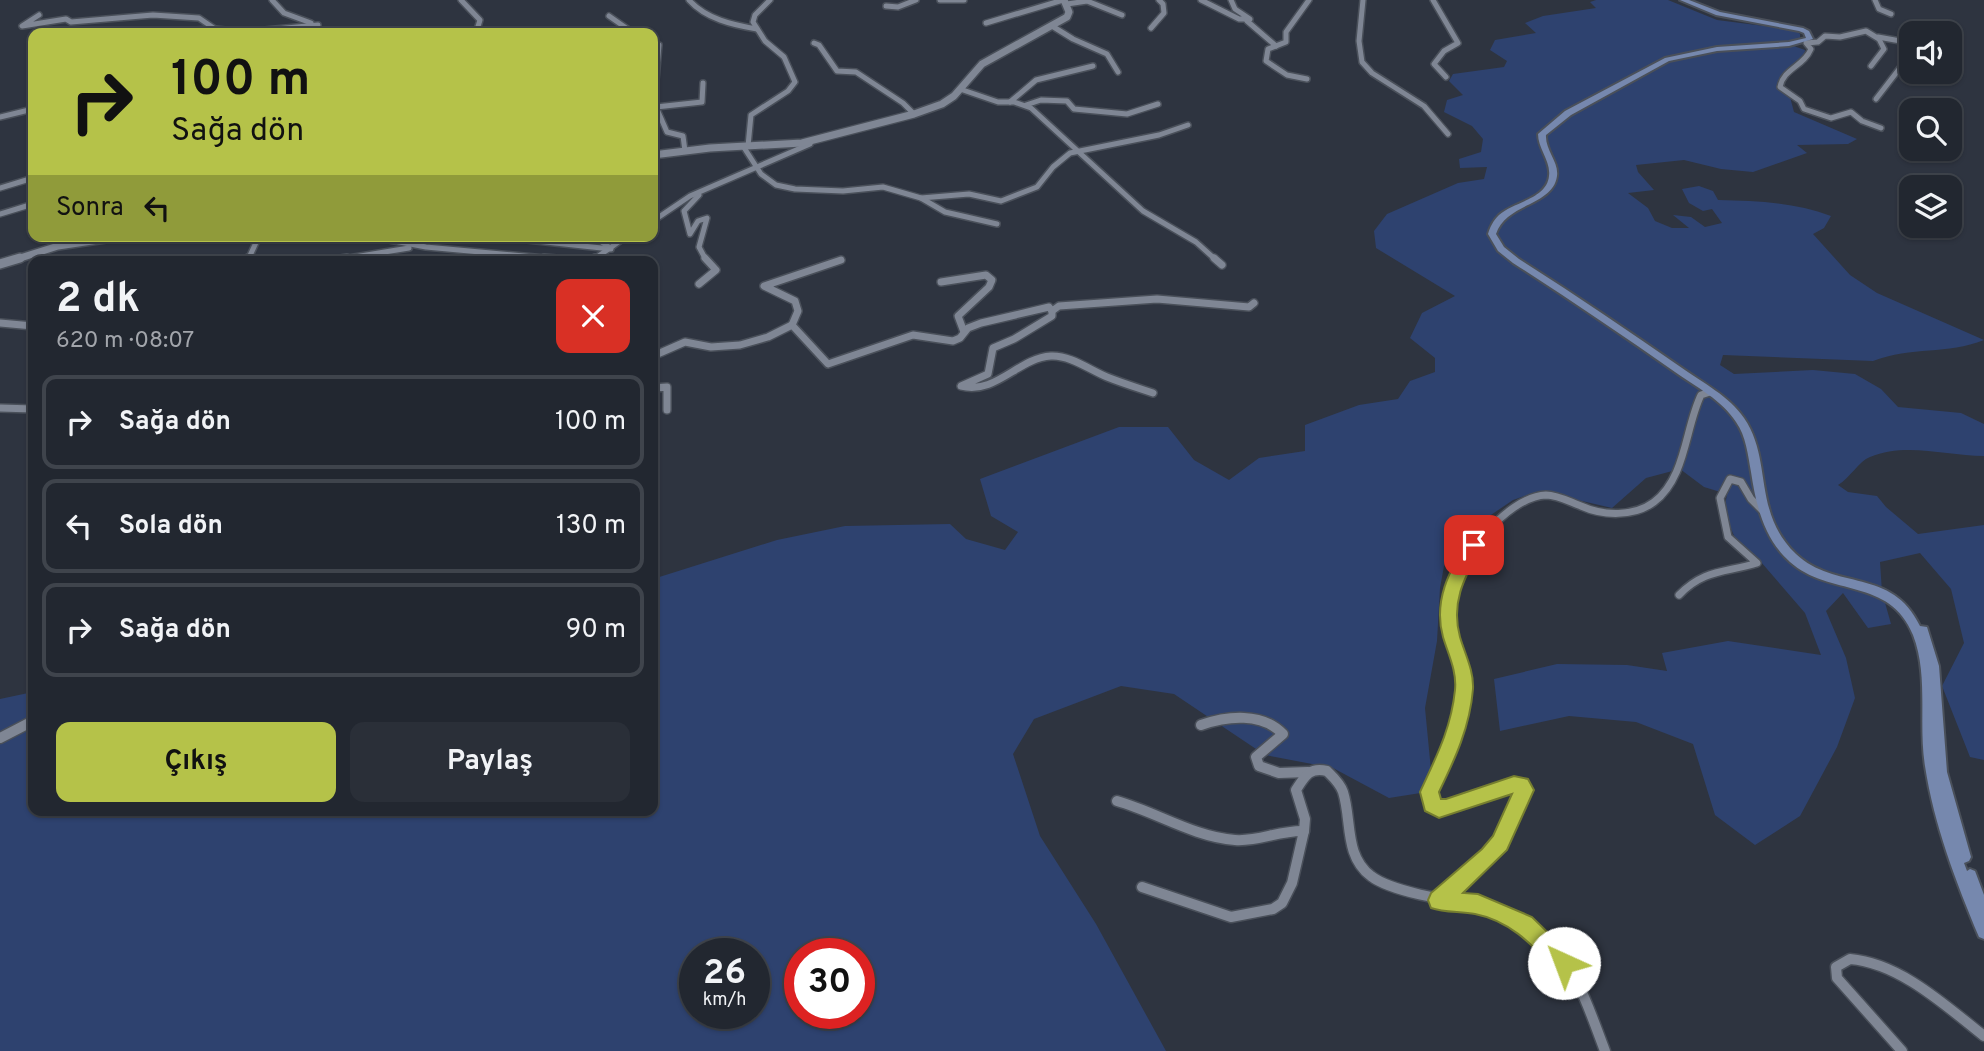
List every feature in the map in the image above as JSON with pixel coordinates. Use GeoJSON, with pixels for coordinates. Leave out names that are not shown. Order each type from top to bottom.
{"type":"FeatureCollection","features":[{"type":"Feature","properties":{"kind":"main road"},"geometry":{"type":"LineString","coordinates":[[1685,0],[1722,13],[1802,28],[1814,36],[1806,43],[1719,51],[1674,60],[1570,116],[1545,136],[1557,164],[1558,178],[1554,187],[1504,222],[1497,229],[1497,236],[1510,251],[1584,304],[1664,354],[1744,415],[1754,437],[1767,506],[1794,552],[1815,565],[1890,591],[1913,611],[1931,650],[1936,683],[1938,748],[1946,795],[1961,848],[1984,912]]}},
{"type":"Feature","properties":{"kind":"main road"},"geometry":{"type":"LineString","coordinates":[[1685,0],[1718,14],[1801,29],[1810,37],[1789,44],[1717,49],[1667,59],[1567,113],[1542,134],[1541,142],[1553,170],[1549,185],[1541,194],[1501,218],[1493,227],[1492,234],[1502,249],[1710,392],[1738,415],[1747,430],[1763,511],[1773,531],[1796,561],[1817,572],[1880,591],[1899,604],[1910,617],[1924,657],[1930,752],[1935,785],[1947,829],[1984,932]]}},
{"type":"Feature","properties":{"kind":"street"},"geometry":{"type":"LineString","coordinates":[[272,0],[277,9],[286,12],[292,19],[318,25]]}},
{"type":"Feature","properties":{"kind":"street"},"geometry":{"type":"LineString","coordinates":[[461,0],[480,20],[478,28]]}},
{"type":"Feature","properties":{"kind":"street"},"geometry":{"type":"LineString","coordinates":[[689,0],[698,10],[734,25],[757,29]]}},
{"type":"Feature","properties":{"kind":"street"},"geometry":{"type":"LineString","coordinates":[[696,0],[698,10]]}},
{"type":"Feature","properties":{"kind":"street"},"geometry":{"type":"LineString","coordinates":[[770,0],[755,15],[753,22],[765,41],[784,57],[795,82],[788,91],[751,115],[746,146],[761,174],[776,186],[843,191],[883,187],[921,198],[969,194],[1001,201],[1037,187],[1053,167],[1076,151],[1159,135],[1188,125]]}},
{"type":"Feature","properties":{"kind":"street"},"geometry":{"type":"LineString","coordinates":[[886,6],[898,7],[916,0]]}},
{"type":"Feature","properties":{"kind":"street"},"geometry":{"type":"LineString","coordinates":[[940,0],[964,0]]}},
{"type":"Feature","properties":{"kind":"street"},"geometry":{"type":"LineString","coordinates":[[1159,0],[1163,4],[1164,15]]}},
{"type":"Feature","properties":{"kind":"street"},"geometry":{"type":"LineString","coordinates":[[1201,0],[1247,21],[1276,46]]}},
{"type":"Feature","properties":{"kind":"street"},"geometry":{"type":"LineString","coordinates":[[1307,79],[1287,75],[1266,61],[1268,49],[1286,42],[1286,32],[1310,0]]}},
{"type":"Feature","properties":{"kind":"street"},"geometry":{"type":"LineString","coordinates":[[1363,0],[1359,54],[1364,64],[1378,78],[1397,86],[1435,115],[1448,134]]}},
{"type":"Feature","properties":{"kind":"street"},"geometry":{"type":"LineString","coordinates":[[1433,0],[1458,43],[1449,47],[1434,64],[1446,77]]}},
{"type":"Feature","properties":{"kind":"street"},"geometry":{"type":"LineString","coordinates":[[1875,0],[1879,9],[1891,14]]}},
{"type":"Feature","properties":{"kind":"street"},"geometry":{"type":"LineString","coordinates":[[658,154],[802,143],[914,114],[942,104],[998,52],[1067,17],[1064,1]]}},
{"type":"Feature","properties":{"kind":"street"},"geometry":{"type":"LineString","coordinates":[[986,23],[1064,1],[1087,1],[1122,15]]}},
{"type":"Feature","properties":{"kind":"street"},"geometry":{"type":"LineString","coordinates":[[1234,1],[1236,9],[1250,19],[1247,21]]}},
{"type":"Feature","properties":{"kind":"street"},"geometry":{"type":"LineString","coordinates":[[39,15],[22,26],[66,19],[71,22],[153,15],[199,18],[214,28]]}},
{"type":"Feature","properties":{"kind":"street"},"geometry":{"type":"LineString","coordinates":[[1164,15],[1171,18]]}},
{"type":"Feature","properties":{"kind":"street"},"geometry":{"type":"LineString","coordinates":[[1151,28],[1164,15]]}},
{"type":"Feature","properties":{"kind":"street"},"geometry":{"type":"LineString","coordinates":[[609,16],[626,28]]}},
{"type":"Feature","properties":{"kind":"street"},"geometry":{"type":"LineString","coordinates":[[286,28],[318,25]]}},
{"type":"Feature","properties":{"kind":"street"},"geometry":{"type":"LineString","coordinates":[[1052,26],[1078,43],[1106,52],[1114,59],[1118,72]]}},
{"type":"Feature","properties":{"kind":"street"},"geometry":{"type":"LineString","coordinates":[[1806,43],[1818,42],[1825,36],[1840,37],[1866,31],[1875,37],[1884,49],[1871,66]]}},
{"type":"Feature","properties":{"kind":"street"},"geometry":{"type":"LineString","coordinates":[[1875,37],[1906,42],[1910,46],[1906,61],[1875,99]]}},
{"type":"Feature","properties":{"kind":"street"},"geometry":{"type":"LineString","coordinates":[[814,43],[837,71],[856,72],[903,103],[914,114]]}},
{"type":"Feature","properties":{"kind":"street"},"geometry":{"type":"LineString","coordinates":[[1806,43],[1811,49],[1805,61],[1787,71],[1782,77],[1780,87],[1800,102],[1804,109],[1831,118],[1852,111],[1862,121],[1881,128]]}},
{"type":"Feature","properties":{"kind":"street"},"geometry":{"type":"LineString","coordinates":[[658,57],[659,45]]}},
{"type":"Feature","properties":{"kind":"street"},"geometry":{"type":"LineString","coordinates":[[1010,102],[1036,80],[1093,66]]}},
{"type":"Feature","properties":{"kind":"street"},"geometry":{"type":"LineString","coordinates":[[658,107],[702,102],[703,83]]}},
{"type":"Feature","properties":{"kind":"street"},"geometry":{"type":"LineString","coordinates":[[960,89],[998,102],[1026,105],[1130,197],[1140,211],[1175,234],[1193,241],[1222,265]]}},
{"type":"Feature","properties":{"kind":"street"},"geometry":{"type":"LineString","coordinates":[[1026,105],[1034,101],[1067,101],[1074,109],[1127,114],[1158,104]]}},
{"type":"Feature","properties":{"kind":"street"},"geometry":{"type":"LineString","coordinates":[[0,117],[28,110]]}},
{"type":"Feature","properties":{"kind":"street"},"geometry":{"type":"LineString","coordinates":[[658,112],[667,132],[683,136],[685,151]]}},
{"type":"Feature","properties":{"kind":"street"},"geometry":{"type":"LineString","coordinates":[[658,218],[710,187],[832,136]]}},
{"type":"Feature","properties":{"kind":"street"},"geometry":{"type":"LineString","coordinates":[[0,188],[28,180]]}},
{"type":"Feature","properties":{"kind":"street"},"geometry":{"type":"LineString","coordinates":[[699,284],[716,270],[703,256],[699,247],[707,218],[698,221],[690,234],[684,211],[710,187]]}},
{"type":"Feature","properties":{"kind":"street"},"geometry":{"type":"LineString","coordinates":[[921,198],[925,203],[952,213],[997,224]]}},
{"type":"Feature","properties":{"kind":"street"},"geometry":{"type":"LineString","coordinates":[[0,222],[2,214],[28,206]]}},
{"type":"Feature","properties":{"kind":"street"},"geometry":{"type":"LineString","coordinates":[[0,264],[33,252],[81,242]]}},
{"type":"Feature","properties":{"kind":"street"},"geometry":{"type":"LineString","coordinates":[[400,242],[524,256]]}},
{"type":"Feature","properties":{"kind":"street"},"geometry":{"type":"LineString","coordinates":[[545,242],[611,249]]}},
{"type":"Feature","properties":{"kind":"street"},"geometry":{"type":"LineString","coordinates":[[601,242],[611,249]]}},
{"type":"Feature","properties":{"kind":"street"},"geometry":{"type":"LineString","coordinates":[[599,256],[620,242]]}},
{"type":"Feature","properties":{"kind":"street"},"geometry":{"type":"LineString","coordinates":[[369,256],[426,247]]}},
{"type":"Feature","properties":{"kind":"street"},"geometry":{"type":"LineString","coordinates":[[658,354],[685,342],[694,346],[711,347],[755,341],[781,332],[792,325],[798,311],[795,301],[764,286],[841,260]]}},
{"type":"Feature","properties":{"kind":"street"},"geometry":{"type":"LineString","coordinates":[[941,282],[986,275],[992,281],[958,316],[959,325],[964,332]]}},
{"type":"Feature","properties":{"kind":"street"},"geometry":{"type":"LineString","coordinates":[[1153,393],[1105,376],[1079,363],[1052,356],[981,388],[961,386],[988,374],[993,348],[1042,323],[1052,316],[1052,311],[1059,306],[1157,299],[1218,306],[1235,304],[1249,307],[1254,303]]}},
{"type":"Feature","properties":{"kind":"street"},"geometry":{"type":"LineString","coordinates":[[792,325],[828,364],[913,335],[953,341],[981,323],[1037,308],[1049,307],[1052,311]]}},
{"type":"Feature","properties":{"kind":"street"},"geometry":{"type":"LineString","coordinates":[[0,323],[28,326]]}},
{"type":"Feature","properties":{"kind":"street"},"geometry":{"type":"LineString","coordinates":[[658,388],[667,387],[667,410]]}},
{"type":"Feature","properties":{"kind":"street"},"geometry":{"type":"LineString","coordinates":[[1438,900],[1489,856],[1500,843],[1524,790],[1521,785],[1514,785],[1447,808],[1439,809],[1432,804],[1430,792],[1454,742],[1464,688],[1460,658],[1447,620],[1447,610],[1459,567],[1491,527],[1538,496],[1547,495],[1595,512],[1611,513],[1632,511],[1656,501],[1666,488],[1678,463],[1695,405],[1702,395],[1710,392]]}},
{"type":"Feature","properties":{"kind":"street"},"geometry":{"type":"LineString","coordinates":[[0,408],[28,409]]}},
{"type":"Feature","properties":{"kind":"street"},"geometry":{"type":"LineString","coordinates":[[1679,595],[1697,576],[1710,571],[1757,563],[1752,555],[1730,541],[1721,519],[1718,502],[1730,479],[1741,482],[1751,499],[1763,511]]}},
{"type":"Feature","properties":{"kind":"street"},"geometry":{"type":"LineString","coordinates":[[1201,725],[1223,718],[1251,719],[1279,728],[1283,734],[1278,741],[1256,757],[1259,766],[1279,773],[1317,769],[1327,771],[1343,791],[1352,849],[1363,869],[1373,878],[1438,900],[1478,904],[1525,924],[1544,941],[1577,982],[1605,1051]]}},
{"type":"Feature","properties":{"kind":"street"},"geometry":{"type":"LineString","coordinates":[[0,738],[28,724]]}},
{"type":"Feature","properties":{"kind":"street"},"geometry":{"type":"LineString","coordinates":[[1142,887],[1231,918],[1273,909],[1282,903],[1292,883],[1304,831],[1305,819],[1296,790],[1308,772]]}},
{"type":"Feature","properties":{"kind":"street"},"geometry":{"type":"LineString","coordinates":[[1117,801],[1142,807],[1210,835],[1235,840],[1257,839],[1288,829],[1304,831]]}},
{"type":"Feature","properties":{"kind":"street"},"geometry":{"type":"LineString","coordinates":[[1902,1051],[1837,978],[1836,967],[1850,959],[1872,962],[1941,1002],[1984,1036]]}},
{"type":"Feature","properties":{"kind":"shaded area"},"geometry":{"type":"Polygon","coordinates":[[[1596,0],[1668,0],[1717,20],[1795,30],[1800,34],[1800,38],[1785,43],[1805,50],[1803,61],[1784,72],[1778,86],[1790,97],[1794,112],[1857,139],[1848,144],[1797,145],[1807,153],[1753,172],[1721,169],[1684,160],[1636,165],[1638,172],[1654,190],[1628,193],[1648,208],[1655,221],[1672,228],[1689,228],[1673,215],[1691,217],[1705,227],[1722,223],[1712,209],[1703,211],[1689,203],[1682,189],[1699,186],[1713,191],[1718,200],[1789,205],[1831,216],[1824,228],[1813,234],[1850,275],[1877,293],[1984,340],[1957,348],[1887,356],[1873,361],[1723,355],[1720,365],[1734,374],[1813,370],[1855,374],[1881,389],[1898,407],[1961,413],[1984,424],[1984,456],[1912,450],[1884,453],[1866,459],[1838,485],[1848,492],[1877,496],[1918,534],[1984,525],[1984,760],[1970,757],[1942,686],[1964,643],[1951,589],[1920,553],[1880,562],[1882,592],[1891,624],[1868,628],[1843,593],[1826,611],[1846,658],[1855,698],[1837,747],[1800,816],[1755,845],[1715,815],[1693,744],[1636,722],[1569,716],[1500,731],[1494,679],[1557,664],[1627,665],[1667,671],[1662,653],[1728,641],[1821,655],[1805,613],[1761,562],[1735,538],[1724,512],[1727,494],[1704,487],[1680,469],[1646,478],[1612,508],[1539,491],[1513,500],[1448,544],[1440,588],[1437,641],[1425,708],[1433,791],[1389,798],[1333,768],[1265,755],[1174,694],[1121,686],[1034,719],[1013,754],[1040,836],[1096,924],[1166,1051],[0,1051],[0,699],[28,693],[28,816],[658,816],[658,577],[777,540],[845,526],[950,524],[966,539],[1005,550],[1018,532],[991,516],[980,479],[1119,427],[1168,427],[1194,460],[1229,480],[1259,458],[1305,451],[1305,425],[1359,405],[1398,399],[1410,381],[1435,372],[1435,358],[1410,338],[1422,313],[1455,296],[1376,248],[1374,231],[1387,214],[1458,183],[1484,179],[1487,167],[1460,168],[1459,159],[1481,152],[1483,139],[1472,126],[1444,112],[1447,100],[1463,95],[1449,81],[1453,74],[1504,67],[1507,61],[1490,50],[1495,40],[1536,33],[1525,23],[1543,16],[1596,8],[1590,2],[1596,0]]]}},
{"type":"Feature","properties":{"kind":"route"},"geometry":{"type":"LineString","coordinates":[[1474,545],[1459,567],[1447,610],[1451,636],[1460,658],[1464,688],[1454,742],[1430,792],[1432,804],[1439,809],[1447,808],[1514,785],[1521,785],[1524,790],[1500,843],[1489,856],[1438,900],[1478,904],[1525,924],[1564,963]]}}]}
